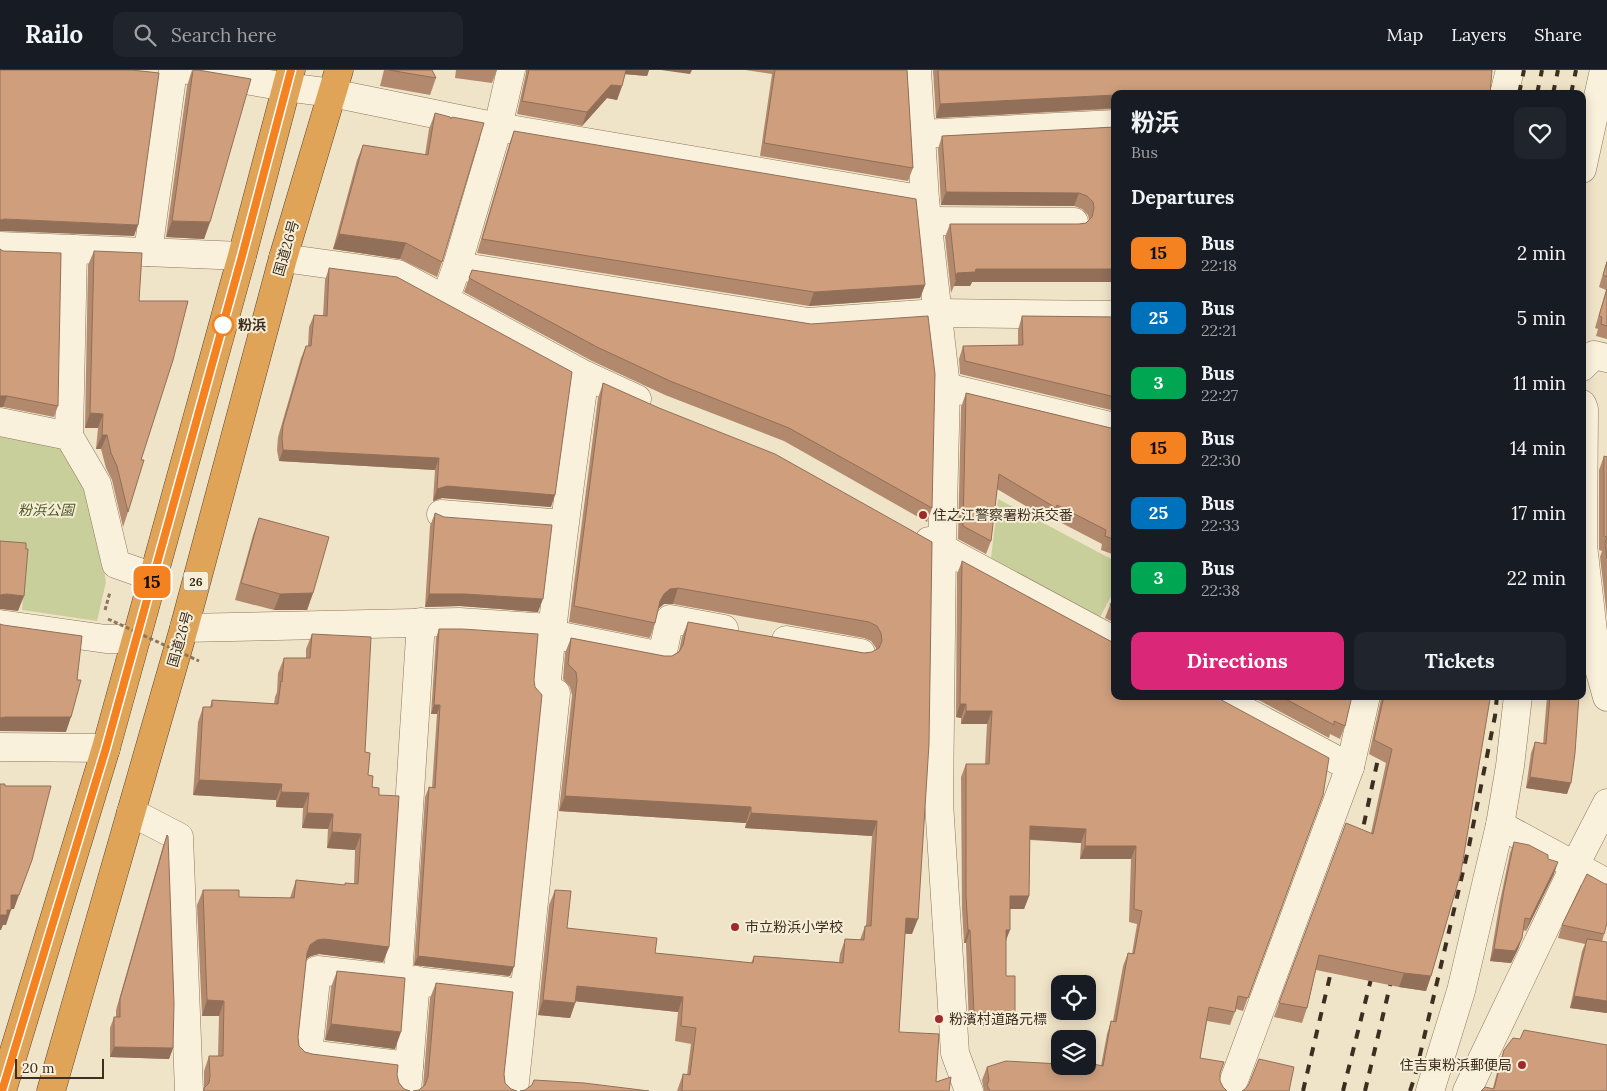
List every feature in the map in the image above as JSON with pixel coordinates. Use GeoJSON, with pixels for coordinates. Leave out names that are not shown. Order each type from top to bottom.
{"type":"FeatureCollection","features":[{"type":"Feature","properties":{"kind":"highway"},"geometry":{"type":"LineString","coordinates":[[2,1091],[106,748],[289,79]]}},
{"type":"Feature","properties":{"kind":"highway","name":"国道26号"},"geometry":{"type":"LineString","coordinates":[[51,1091],[184,628],[283,258],[335,82]]}},
{"type":"Feature","properties":{"kind":"street"},"geometry":{"type":"LineString","coordinates":[[148,252],[173,70]]}},
{"type":"Feature","properties":{"kind":"street"},"geometry":{"type":"LineString","coordinates":[[188,70],[335,82],[498,127],[926,211],[1074,222]]}},
{"type":"Feature","properties":{"kind":"street"},"geometry":{"type":"LineString","coordinates":[[445,300],[498,127],[511,70]]}},
{"type":"Feature","properties":{"kind":"street"},"geometry":{"type":"LineString","coordinates":[[917,70],[926,211],[946,387],[939,802],[955,1053],[969,1091]]}},
{"type":"Feature","properties":{"kind":"street"},"geometry":{"type":"LineString","coordinates":[[1505,90],[1510,70]]}},
{"type":"Feature","properties":{"kind":"street"},"geometry":{"type":"LineString","coordinates":[[1586,151],[1604,70]]}},
{"type":"Feature","properties":{"kind":"street"},"geometry":{"type":"LineString","coordinates":[[921,134],[1111,124]]}},
{"type":"Feature","properties":{"kind":"street"},"geometry":{"type":"LineString","coordinates":[[0,246],[242,256]]}},
{"type":"Feature","properties":{"kind":"street"},"geometry":{"type":"LineString","coordinates":[[73,249],[69,436],[97,484],[116,564],[153,577]]}},
{"type":"Feature","properties":{"kind":"street"},"geometry":{"type":"LineString","coordinates":[[283,258],[398,274],[585,375],[659,409]]}},
{"type":"Feature","properties":{"kind":"street"},"geometry":{"type":"LineString","coordinates":[[456,266],[808,322],[937,314],[1111,315]]}},
{"type":"Feature","properties":{"kind":"street"},"geometry":{"type":"LineString","coordinates":[[1586,362],[1594,354],[1607,358]]}},
{"type":"Feature","properties":{"kind":"street"},"geometry":{"type":"LineString","coordinates":[[514,1091],[556,693],[546,690],[551,631],[585,375]]}},
{"type":"Feature","properties":{"kind":"street"},"geometry":{"type":"LineString","coordinates":[[946,387],[1111,425]]}},
{"type":"Feature","properties":{"kind":"street"},"geometry":{"type":"LineString","coordinates":[[0,422],[69,436]]}},
{"type":"Feature","properties":{"kind":"street"},"geometry":{"type":"LineString","coordinates":[[441,514],[564,524]]}},
{"type":"Feature","properties":{"kind":"street"},"geometry":{"type":"LineString","coordinates":[[909,529],[1111,639]]}},
{"type":"Feature","properties":{"kind":"street"},"geometry":{"type":"LineString","coordinates":[[1586,571],[1596,658],[1607,697]]}},
{"type":"Feature","properties":{"kind":"street"},"geometry":{"type":"LineString","coordinates":[[184,628],[458,622],[551,631],[662,656],[670,619],[861,652]]}},
{"type":"Feature","properties":{"kind":"street"},"geometry":{"type":"LineString","coordinates":[[421,622],[407,979],[408,1079],[308,1054],[317,970],[407,979],[524,993]]}},
{"type":"Feature","properties":{"kind":"street"},"geometry":{"type":"LineString","coordinates":[[0,624],[106,639],[136,639]]}},
{"type":"Feature","properties":{"kind":"street"},"geometry":{"type":"LineString","coordinates":[[1224,700],[1350,767]]}},
{"type":"Feature","properties":{"kind":"street"},"geometry":{"type":"LineString","coordinates":[[1230,1091],[1350,767],[1365,700]]}},
{"type":"Feature","properties":{"kind":"street"},"geometry":{"type":"LineString","coordinates":[[1430,1091],[1461,991],[1500,825],[1510,766],[1518,700]]}},
{"type":"Feature","properties":{"kind":"street"},"geometry":{"type":"LineString","coordinates":[[0,748],[106,748]]}},
{"type":"Feature","properties":{"kind":"street"},"geometry":{"type":"LineString","coordinates":[[1467,1091],[1574,865],[1607,804]]}},
{"type":"Feature","properties":{"kind":"street"},"geometry":{"type":"LineString","coordinates":[[131,812],[179,837],[189,1091]]}},
{"type":"Feature","properties":{"kind":"street"},"geometry":{"type":"LineString","coordinates":[[1500,825],[1607,882]]}},
{"type":"Feature","properties":{"kind":"path"},"geometry":{"type":"LineString","coordinates":[[104,614],[110,592],[116,594]]}},
{"type":"Feature","properties":{"kind":"path"},"geometry":{"type":"LineString","coordinates":[[111,610],[108,619],[199,662]]}},
{"type":"Feature","properties":{"kind":"green space","name":"粉浜公園"},"geometry":{"type":"Polygon","coordinates":[[[0,433],[68,447],[93,499],[106,582],[97,621],[22,610],[26,553],[0,550],[0,433]]]}},
{"type":"Feature","properties":{"kind":"green space"},"geometry":{"type":"Polygon","coordinates":[[[998,499],[1111,559],[1111,596],[1099,619],[991,558],[998,499]]]}},
{"type":"Feature","properties":{"kind":"building"},"geometry":{"type":"Polygon","coordinates":[[[0,70],[132,70],[159,73],[138,225],[0,220],[0,70]]]}},
{"type":"Feature","properties":{"kind":"building"},"geometry":{"type":"Polygon","coordinates":[[[193,70],[251,79],[210,222],[172,221],[193,70]]]}},
{"type":"Feature","properties":{"kind":"building"},"geometry":{"type":"Polygon","coordinates":[[[389,70],[432,70],[436,78],[389,70]]]}},
{"type":"Feature","properties":{"kind":"building"},"geometry":{"type":"Polygon","coordinates":[[[529,70],[626,70],[622,86],[611,85],[587,112],[522,101],[529,70]]]}},
{"type":"Feature","properties":{"kind":"building"},"geometry":{"type":"Polygon","coordinates":[[[775,70],[907,70],[913,168],[764,143],[775,70]]]}},
{"type":"Feature","properties":{"kind":"building"},"geometry":{"type":"Polygon","coordinates":[[[938,70],[1492,70],[1490,90],[1111,90],[1111,95],[940,104],[938,70]]]}},
{"type":"Feature","properties":{"kind":"building"},"geometry":{"type":"Polygon","coordinates":[[[435,113],[450,117],[451,119],[452,117],[484,123],[442,262],[406,243],[339,234],[363,145],[428,155],[435,113]]]}},
{"type":"Feature","properties":{"kind":"building"},"geometry":{"type":"Polygon","coordinates":[[[1111,127],[1111,269],[976,269],[975,272],[957,273],[956,280],[950,224],[1079,224],[1086,223],[1092,217],[1094,208],[1093,202],[1087,196],[1079,193],[946,192],[942,136],[1111,127]]]}},
{"type":"Feature","properties":{"kind":"building"},"geometry":{"type":"Polygon","coordinates":[[[514,131],[916,199],[925,285],[814,292],[482,239],[514,131]]]}},
{"type":"Feature","properties":{"kind":"building"},"geometry":{"type":"Polygon","coordinates":[[[0,249],[3,251],[61,253],[58,406],[0,396],[0,249]]]}},
{"type":"Feature","properties":{"kind":"building"},"geometry":{"type":"Polygon","coordinates":[[[94,251],[142,253],[139,301],[188,301],[173,360],[141,460],[144,460],[128,512],[107,435],[102,435],[103,414],[90,413],[94,251]]]}},
{"type":"Feature","properties":{"kind":"building"},"geometry":{"type":"Polygon","coordinates":[[[1607,262],[1607,277],[1603,275],[1607,262]]]}},
{"type":"Feature","properties":{"kind":"building"},"geometry":{"type":"Polygon","coordinates":[[[329,268],[397,277],[572,372],[555,495],[447,486],[437,489],[439,458],[283,450],[283,425],[306,346],[311,346],[314,315],[327,316],[329,268]]]}},
{"type":"Feature","properties":{"kind":"building"},"geometry":{"type":"Polygon","coordinates":[[[472,270],[811,324],[928,316],[935,374],[932,508],[789,428],[670,381],[597,347],[469,278],[472,270]]]}},
{"type":"Feature","properties":{"kind":"building"},"geometry":{"type":"Polygon","coordinates":[[[1607,289],[1607,326],[1601,324],[1602,317],[1599,316],[1607,289]]]}},
{"type":"Feature","properties":{"kind":"building"},"geometry":{"type":"Polygon","coordinates":[[[1022,316],[1111,317],[1111,396],[965,361],[963,346],[1023,345],[1022,316]]]}},
{"type":"Feature","properties":{"kind":"building"},"geometry":{"type":"Polygon","coordinates":[[[603,383],[659,408],[775,454],[932,542],[929,744],[918,919],[906,918],[899,1032],[939,1034],[936,1082],[951,1077],[949,1091],[682,1091],[683,1074],[690,1075],[696,1028],[681,1026],[683,997],[577,986],[575,1003],[543,1000],[555,890],[571,891],[567,928],[657,938],[655,953],[753,963],[754,956],[843,963],[845,939],[864,940],[865,926],[871,926],[877,821],[751,813],[751,807],[565,796],[577,680],[576,672],[568,664],[571,638],[672,656],[679,652],[683,645],[688,622],[864,653],[872,652],[879,648],[882,641],[881,633],[877,626],[869,622],[678,588],[670,589],[664,594],[660,601],[655,623],[574,606],[603,383]]]}},
{"type":"Feature","properties":{"kind":"building"},"geometry":{"type":"Polygon","coordinates":[[[966,393],[1111,428],[1111,538],[1105,536],[1106,530],[1057,505],[1056,508],[999,474],[991,541],[963,526],[966,393]]]}},
{"type":"Feature","properties":{"kind":"building"},"geometry":{"type":"Polygon","coordinates":[[[1604,456],[1607,457],[1607,537],[1604,536],[1604,456]]]}},
{"type":"Feature","properties":{"kind":"building"},"geometry":{"type":"Polygon","coordinates":[[[435,513],[444,517],[552,525],[543,599],[465,594],[429,594],[435,513]]]}},
{"type":"Feature","properties":{"kind":"building"},"geometry":{"type":"Polygon","coordinates":[[[259,518],[329,537],[313,593],[280,594],[241,583],[259,518]]]}},
{"type":"Feature","properties":{"kind":"building"},"geometry":{"type":"Polygon","coordinates":[[[1607,537],[1607,559],[1605,543],[1607,537]]]}},
{"type":"Feature","properties":{"kind":"building"},"geometry":{"type":"Polygon","coordinates":[[[0,541],[26,543],[26,549],[28,549],[24,596],[0,595],[0,541]]]}},
{"type":"Feature","properties":{"kind":"building"},"geometry":{"type":"Polygon","coordinates":[[[962,561],[1111,641],[1111,700],[1221,700],[1329,758],[1323,795],[1248,998],[1238,996],[1235,1012],[1209,1007],[1200,1058],[1224,1062],[1220,1073],[1220,1081],[1227,1091],[990,1091],[987,1085],[989,1080],[987,1067],[1006,1061],[1051,1064],[1051,1075],[1096,1075],[1096,1065],[1103,1066],[1111,1021],[1116,1022],[1128,953],[1134,954],[1142,911],[1134,909],[1136,846],[1085,846],[1086,829],[1030,826],[1029,896],[1010,896],[1010,930],[1006,930],[1006,976],[1015,976],[1015,1013],[974,1013],[970,930],[968,930],[966,896],[966,764],[989,764],[992,711],[966,711],[966,704],[960,704],[962,561]]]}},
{"type":"Feature","properties":{"kind":"building"},"geometry":{"type":"Polygon","coordinates":[[[0,624],[82,636],[77,680],[81,680],[71,717],[0,718],[0,624]]]}},
{"type":"Feature","properties":{"kind":"building"},"geometry":{"type":"Polygon","coordinates":[[[439,629],[538,634],[534,680],[535,687],[542,695],[514,967],[418,956],[429,787],[435,788],[440,705],[434,705],[439,629]]]}},
{"type":"Feature","properties":{"kind":"building"},"geometry":{"type":"Polygon","coordinates":[[[312,634],[371,637],[365,752],[370,753],[368,775],[373,776],[372,787],[379,788],[379,795],[399,796],[389,947],[324,939],[317,940],[310,945],[307,953],[298,1037],[299,1046],[305,1052],[312,1054],[398,1065],[397,1075],[399,1083],[404,1089],[410,1091],[204,1091],[204,1088],[209,1083],[210,1076],[209,1056],[223,1056],[224,1001],[207,1000],[203,890],[239,890],[239,897],[294,898],[296,880],[345,885],[345,883],[358,884],[361,834],[332,832],[333,814],[307,813],[309,793],[281,792],[282,784],[199,780],[203,707],[212,707],[212,700],[278,704],[284,658],[310,658],[312,634]]]}},
{"type":"Feature","properties":{"kind":"building"},"geometry":{"type":"Polygon","coordinates":[[[1287,700],[1351,700],[1345,726],[1334,721],[1334,725],[1287,700]]]}},
{"type":"Feature","properties":{"kind":"building"},"geometry":{"type":"Polygon","coordinates":[[[1383,700],[1490,700],[1461,872],[1431,976],[1404,973],[1319,955],[1307,1008],[1279,1003],[1346,823],[1373,834],[1392,749],[1374,740],[1383,700]]]}},
{"type":"Feature","properties":{"kind":"building"},"geometry":{"type":"Polygon","coordinates":[[[1550,700],[1579,700],[1571,783],[1530,777],[1535,742],[1546,744],[1550,700]]]}},
{"type":"Feature","properties":{"kind":"building"},"geometry":{"type":"Polygon","coordinates":[[[0,784],[5,784],[5,786],[51,786],[32,860],[19,895],[11,895],[11,910],[7,910],[7,915],[0,915],[0,784]]]}},
{"type":"Feature","properties":{"kind":"building"},"geometry":{"type":"Polygon","coordinates":[[[167,835],[174,1003],[173,1048],[114,1047],[114,1017],[120,1017],[120,999],[167,835]]]}},
{"type":"Feature","properties":{"kind":"building"},"geometry":{"type":"Polygon","coordinates":[[[1514,842],[1529,845],[1548,855],[1548,859],[1558,862],[1530,919],[1525,918],[1522,938],[1515,951],[1494,949],[1514,842]]]}},
{"type":"Feature","properties":{"kind":"building"},"geometry":{"type":"Polygon","coordinates":[[[1587,874],[1607,884],[1607,923],[1604,934],[1562,925],[1587,874]]]}},
{"type":"Feature","properties":{"kind":"building"},"geometry":{"type":"Polygon","coordinates":[[[1587,939],[1607,942],[1607,1001],[1574,996],[1587,939]]]}},
{"type":"Feature","properties":{"kind":"building"},"geometry":{"type":"Polygon","coordinates":[[[337,971],[405,978],[401,1032],[331,1024],[337,971]]]}},
{"type":"Feature","properties":{"kind":"building"},"geometry":{"type":"Polygon","coordinates":[[[436,983],[513,992],[504,1074],[505,1083],[511,1089],[517,1091],[413,1091],[419,1090],[425,1085],[428,1077],[436,983]]]}},
{"type":"Feature","properties":{"kind":"building"},"geometry":{"type":"Polygon","coordinates":[[[1524,1030],[1607,1045],[1607,1091],[1481,1091],[1485,1087],[1494,1089],[1504,1050],[1513,1038],[1520,1039],[1524,1030]]]}},
{"type":"Feature","properties":{"kind":"building"},"geometry":{"type":"Polygon","coordinates":[[[1259,1059],[1294,1067],[1289,1091],[1242,1091],[1249,1084],[1259,1059]]]}},
{"type":"Feature","properties":{"kind":"building"},"geometry":{"type":"Polygon","coordinates":[[[534,1080],[584,1083],[649,1091],[520,1091],[532,1085],[534,1080]]]}},
{"type":"Feature","properties":{"kind":"railway"},"geometry":{"type":"LineString","coordinates":[[1520,90],[1524,70]]}},
{"type":"Feature","properties":{"kind":"railway"},"geometry":{"type":"LineString","coordinates":[[1538,90],[1542,70]]}},
{"type":"Feature","properties":{"kind":"railway"},"geometry":{"type":"LineString","coordinates":[[1554,90],[1558,70]]}},
{"type":"Feature","properties":{"kind":"railway"},"geometry":{"type":"LineString","coordinates":[[1572,90],[1576,70]]}},
{"type":"Feature","properties":{"kind":"railway"},"geometry":{"type":"LineString","coordinates":[[1410,1091],[1469,846],[1497,700]]}},
{"type":"Feature","properties":{"kind":"railway"},"geometry":{"type":"LineString","coordinates":[[1360,842],[1381,745]]}},
{"type":"Feature","properties":{"kind":"railway"},"geometry":{"type":"LineString","coordinates":[[1303,1091],[1334,959]]}},
{"type":"Feature","properties":{"kind":"railway"},"geometry":{"type":"LineString","coordinates":[[1343,1091],[1374,967]]}},
{"type":"Feature","properties":{"kind":"railway"},"geometry":{"type":"LineString","coordinates":[[1365,1091],[1393,973]]}},
{"type":"Feature","properties":{"kind":"bus line","name":"15"},"geometry":{"type":"LineString","coordinates":[[2,1091],[106,748],[242,256],[291,70]]}},
{"type":"Feature","properties":{"kind":"place","name":"粉浜"},"geometry":{"type":"Point","coordinates":[223,325]}},
{"type":"Feature","properties":{"kind":"place","name":"住之江警察署粉浜交番"},"geometry":{"type":"Point","coordinates":[923,515]}},
{"type":"Feature","properties":{"kind":"place","name":"市立粉浜小学校"},"geometry":{"type":"Point","coordinates":[735,927]}},
{"type":"Feature","properties":{"kind":"place","name":"粉濱村道路元標"},"geometry":{"type":"Point","coordinates":[939,1019]}},
{"type":"Feature","properties":{"kind":"place","name":"住吉東粉浜郵便局"},"geometry":{"type":"Point","coordinates":[1522,1065]}}]}
